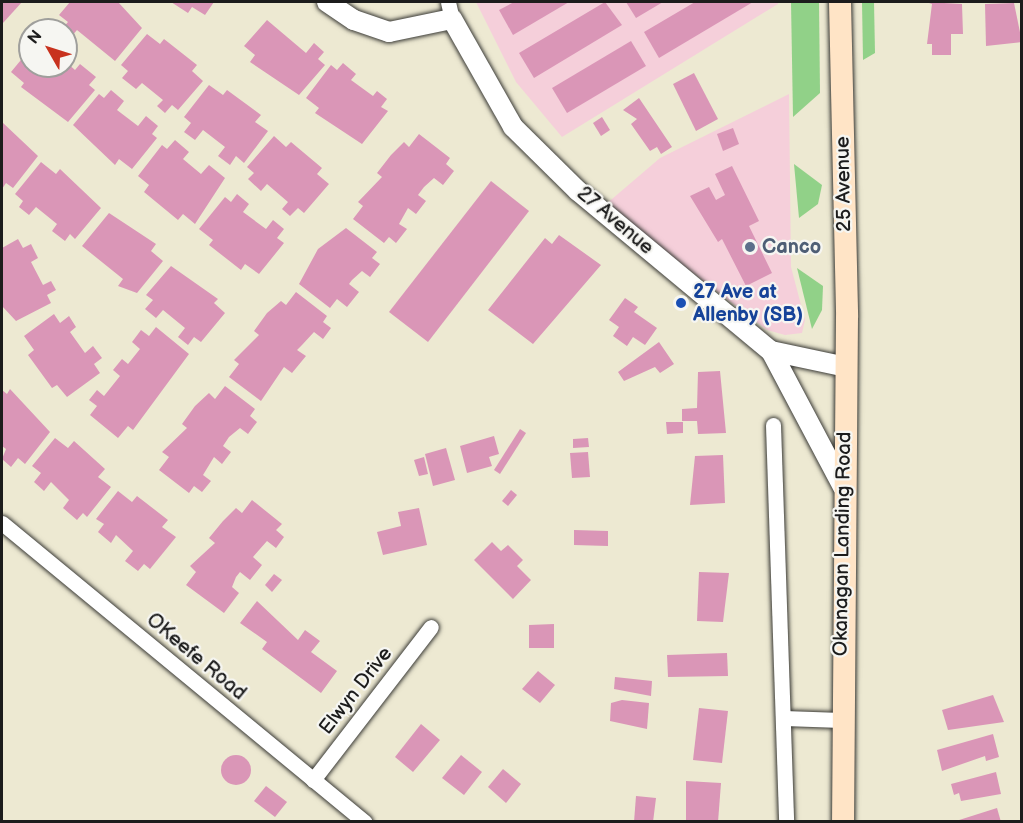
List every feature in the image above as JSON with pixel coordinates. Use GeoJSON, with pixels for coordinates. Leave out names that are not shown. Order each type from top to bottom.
{"type":"FeatureCollection","features":[{"type":"Feature","properties":{"kind":"main road","name":"25 Avenue"},"geometry":{"type":"LineString","coordinates":[[840,2],[846,367]]}},
{"type":"Feature","properties":{"kind":"main road","name":"Okanagan Landing Road"},"geometry":{"type":"LineString","coordinates":[[843,822],[841,720],[846,367]]}},
{"type":"Feature","properties":{"kind":"street"},"geometry":{"type":"LineString","coordinates":[[327,2],[354,20],[389,32],[450,10]]}},
{"type":"Feature","properties":{"kind":"street","name":"27 Avenue"},"geometry":{"type":"LineString","coordinates":[[450,10],[513,127],[578,191],[771,351],[846,367]]}},
{"type":"Feature","properties":{"kind":"street"},"geometry":{"type":"LineString","coordinates":[[771,351],[843,487]]}},
{"type":"Feature","properties":{"kind":"street"},"geometry":{"type":"LineString","coordinates":[[773,425],[786,822]]}},
{"type":"Feature","properties":{"kind":"street","name":"OKeefe Road"},"geometry":{"type":"LineString","coordinates":[[2,524],[365,822]]}},
{"type":"Feature","properties":{"kind":"street","name":"Elwyn Drive"},"geometry":{"type":"LineString","coordinates":[[313,780],[431,627]]}},
{"type":"Feature","properties":{"kind":"street"},"geometry":{"type":"LineString","coordinates":[[784,718],[841,720]]}},
{"type":"Feature","properties":{"kind":"shaded area"},"geometry":{"type":"Polygon","coordinates":[[[476,2],[778,2],[778,4],[562,137],[516,82],[476,2]]]}},
{"type":"Feature","properties":{"kind":"shaded area"},"geometry":{"type":"Polygon","coordinates":[[[789,94],[791,267],[805,320],[802,333],[785,335],[767,330],[605,205],[660,158],[789,94]]]}},
{"type":"Feature","properties":{"kind":"green space"},"geometry":{"type":"Polygon","coordinates":[[[791,2],[819,2],[820,93],[793,117],[791,2]]]}},
{"type":"Feature","properties":{"kind":"green space"},"geometry":{"type":"Polygon","coordinates":[[[862,2],[874,2],[875,53],[863,60],[862,2]]]}},
{"type":"Feature","properties":{"kind":"green space"},"geometry":{"type":"Polygon","coordinates":[[[794,164],[822,185],[818,204],[799,218],[794,164]]]}},
{"type":"Feature","properties":{"kind":"green space"},"geometry":{"type":"Polygon","coordinates":[[[797,268],[823,286],[822,310],[812,329],[797,268]]]}},
{"type":"Feature","properties":{"kind":"building"},"geometry":{"type":"Polygon","coordinates":[[[2,2],[22,2],[3,23],[2,21],[2,2]]]}},
{"type":"Feature","properties":{"kind":"building"},"geometry":{"type":"Polygon","coordinates":[[[70,2],[118,2],[142,28],[115,61],[78,31],[78,18],[63,18],[59,15],[70,2]]]}},
{"type":"Feature","properties":{"kind":"building"},"geometry":{"type":"Polygon","coordinates":[[[171,2],[214,2],[205,15],[192,7],[188,13],[171,2]]]}},
{"type":"Feature","properties":{"kind":"building"},"geometry":{"type":"Polygon","coordinates":[[[514,2],[569,2],[513,35],[499,10],[514,2]]]}},
{"type":"Feature","properties":{"kind":"building"},"geometry":{"type":"Polygon","coordinates":[[[605,2],[622,25],[534,78],[519,53],[605,2]]]}},
{"type":"Feature","properties":{"kind":"building"},"geometry":{"type":"Polygon","coordinates":[[[626,2],[663,2],[636,18],[626,2]]]}},
{"type":"Feature","properties":{"kind":"building"},"geometry":{"type":"Polygon","coordinates":[[[695,2],[753,2],[659,58],[644,32],[695,2]]]}},
{"type":"Feature","properties":{"kind":"building"},"geometry":{"type":"Polygon","coordinates":[[[926,2],[962,4],[963,34],[951,34],[951,55],[932,55],[932,44],[927,44],[932,4],[926,2]]]}},
{"type":"Feature","properties":{"kind":"building"},"geometry":{"type":"Polygon","coordinates":[[[1014,3],[1022,42],[986,46],[985,4],[1014,3]]]}},
{"type":"Feature","properties":{"kind":"building"},"geometry":{"type":"Polygon","coordinates":[[[267,20],[306,53],[314,43],[324,52],[318,59],[325,65],[299,95],[250,62],[255,55],[244,46],[267,20]]]}},
{"type":"Feature","properties":{"kind":"building"},"geometry":{"type":"Polygon","coordinates":[[[147,34],[160,44],[164,39],[197,65],[192,71],[203,81],[178,110],[172,105],[165,113],[157,106],[163,100],[142,83],[136,89],[122,78],[128,71],[121,65],[147,34]]]}},
{"type":"Feature","properties":{"kind":"building"},"geometry":{"type":"Polygon","coordinates":[[[631,41],[646,66],[567,113],[552,88],[631,41]]]}},
{"type":"Feature","properties":{"kind":"building"},"geometry":{"type":"Polygon","coordinates":[[[343,63],[356,74],[351,80],[373,96],[377,91],[387,99],[381,107],[388,111],[362,144],[315,113],[319,108],[306,98],[331,65],[337,70],[343,63]]]}},
{"type":"Feature","properties":{"kind":"building"},"geometry":{"type":"Polygon","coordinates":[[[18,64],[18,78],[11,72],[18,64]]]}},
{"type":"Feature","properties":{"kind":"building"},"geometry":{"type":"Polygon","coordinates":[[[80,64],[96,77],[89,85],[95,90],[68,122],[21,87],[24,83],[18,78],[78,78],[80,64]]]}},
{"type":"Feature","properties":{"kind":"building"},"geometry":{"type":"Polygon","coordinates":[[[694,73],[718,119],[696,131],[673,84],[694,73]]]}},
{"type":"Feature","properties":{"kind":"building"},"geometry":{"type":"Polygon","coordinates":[[[209,85],[223,95],[227,90],[261,115],[255,122],[268,131],[244,163],[236,156],[230,165],[218,156],[225,147],[203,130],[195,140],[184,132],[191,123],[184,117],[209,85]]]}},
{"type":"Feature","properties":{"kind":"building"},"geometry":{"type":"Polygon","coordinates":[[[111,90],[124,101],[117,110],[138,126],[146,116],[158,126],[152,134],[157,138],[132,169],[119,159],[115,165],[73,125],[99,94],[104,98],[111,90]]]}},
{"type":"Feature","properties":{"kind":"building"},"geometry":{"type":"Polygon","coordinates":[[[639,98],[672,147],[661,154],[657,147],[650,151],[631,124],[637,119],[623,110],[639,98]]]}},
{"type":"Feature","properties":{"kind":"building"},"geometry":{"type":"Polygon","coordinates":[[[602,117],[610,130],[601,136],[593,123],[602,117]]]}},
{"type":"Feature","properties":{"kind":"building"},"geometry":{"type":"Polygon","coordinates":[[[2,122],[38,156],[13,188],[6,183],[2,189],[2,122]]]}},
{"type":"Feature","properties":{"kind":"building"},"geometry":{"type":"Polygon","coordinates":[[[733,128],[739,144],[723,151],[717,134],[733,128]]]}},
{"type":"Feature","properties":{"kind":"building"},"geometry":{"type":"Polygon","coordinates":[[[419,134],[450,158],[446,164],[454,171],[443,185],[434,178],[424,187],[418,195],[426,201],[416,214],[408,208],[399,224],[407,229],[396,243],[389,237],[384,243],[353,219],[363,206],[358,202],[382,177],[377,173],[391,155],[404,142],[409,147],[419,134]]]}},
{"type":"Feature","properties":{"kind":"building"},"geometry":{"type":"Polygon","coordinates":[[[274,136],[286,147],[291,142],[322,168],[317,174],[329,184],[304,213],[298,208],[290,216],[282,209],[288,202],[267,184],[261,191],[248,179],[254,173],[247,167],[274,136]]]}},
{"type":"Feature","properties":{"kind":"building"},"geometry":{"type":"Polygon","coordinates":[[[175,140],[189,152],[183,159],[201,174],[209,165],[225,178],[195,224],[183,214],[178,220],[144,192],[149,185],[138,176],[162,145],[167,149],[175,140]]]}},
{"type":"Feature","properties":{"kind":"building"},"geometry":{"type":"Polygon","coordinates":[[[41,162],[56,174],[60,169],[101,208],[75,239],[70,234],[65,241],[52,231],[57,224],[36,207],[29,215],[19,207],[23,201],[15,194],[41,162]]]}},
{"type":"Feature","properties":{"kind":"building"},"geometry":{"type":"Polygon","coordinates":[[[732,166],[759,221],[749,226],[772,273],[746,286],[722,239],[718,242],[690,196],[709,187],[716,200],[725,195],[715,174],[732,166]]]}},
{"type":"Feature","properties":{"kind":"building"},"geometry":{"type":"Polygon","coordinates":[[[491,181],[529,211],[428,342],[389,312],[491,181]]]}},
{"type":"Feature","properties":{"kind":"building"},"geometry":{"type":"Polygon","coordinates":[[[237,194],[249,204],[243,212],[266,229],[273,220],[284,229],[277,238],[284,243],[259,274],[245,264],[241,270],[209,245],[213,240],[199,229],[225,197],[231,202],[237,194]]]}},
{"type":"Feature","properties":{"kind":"building"},"geometry":{"type":"Polygon","coordinates":[[[109,213],[156,244],[151,251],[163,261],[137,293],[118,286],[123,279],[82,246],[109,213]]]}},
{"type":"Feature","properties":{"kind":"building"},"geometry":{"type":"Polygon","coordinates":[[[346,228],[377,252],[372,258],[380,264],[370,277],[362,271],[352,280],[349,284],[359,292],[347,307],[337,299],[330,308],[299,284],[318,249],[346,228]]]}},
{"type":"Feature","properties":{"kind":"building"},"geometry":{"type":"Polygon","coordinates":[[[559,235],[601,265],[533,344],[488,310],[545,238],[552,244],[559,235]]]}},
{"type":"Feature","properties":{"kind":"building"},"geometry":{"type":"Polygon","coordinates":[[[18,239],[23,248],[31,244],[38,258],[31,262],[43,285],[51,281],[56,290],[47,295],[51,303],[16,321],[2,306],[2,248],[18,239]]]}},
{"type":"Feature","properties":{"kind":"building"},"geometry":{"type":"Polygon","coordinates":[[[171,266],[218,299],[214,303],[225,313],[201,342],[194,337],[188,345],[178,337],[185,328],[163,310],[156,318],[145,309],[153,300],[146,295],[171,266]]]}},
{"type":"Feature","properties":{"kind":"building"},"geometry":{"type":"Polygon","coordinates":[[[296,292],[327,316],[323,322],[331,328],[323,339],[314,332],[297,350],[306,356],[292,373],[284,367],[261,401],[229,377],[239,364],[234,360],[259,335],[254,331],[267,313],[281,301],[286,305],[296,292]]]}},
{"type":"Feature","properties":{"kind":"building"},"geometry":{"type":"Polygon","coordinates":[[[625,298],[638,307],[634,312],[657,328],[645,345],[633,337],[627,346],[613,336],[619,327],[609,320],[625,298]]]}},
{"type":"Feature","properties":{"kind":"building"},"geometry":{"type":"Polygon","coordinates":[[[54,314],[60,323],[69,316],[76,327],[70,332],[85,353],[93,346],[102,358],[94,364],[100,373],[67,397],[57,385],[52,388],[28,355],[34,350],[24,336],[54,314]]]}},
{"type":"Feature","properties":{"kind":"building"},"geometry":{"type":"Polygon","coordinates":[[[156,327],[189,354],[133,430],[128,426],[118,438],[90,415],[97,406],[89,400],[97,390],[104,396],[120,376],[113,370],[122,359],[128,364],[140,349],[132,342],[141,330],[149,336],[156,327]]]}},
{"type":"Feature","properties":{"kind":"building"},"geometry":{"type":"Polygon","coordinates":[[[659,342],[674,364],[660,373],[655,367],[624,381],[618,372],[659,342]]]}},
{"type":"Feature","properties":{"kind":"building"},"geometry":{"type":"Polygon","coordinates":[[[720,371],[726,433],[698,434],[697,421],[682,421],[682,409],[697,408],[698,372],[720,371]]]}},
{"type":"Feature","properties":{"kind":"building"},"geometry":{"type":"Polygon","coordinates":[[[225,386],[255,409],[250,416],[257,422],[248,434],[240,428],[229,437],[223,446],[231,452],[222,464],[214,457],[203,475],[211,481],[202,492],[194,486],[189,493],[159,470],[169,457],[162,452],[187,428],[182,424],[195,406],[209,393],[215,399],[225,386]]]}},
{"type":"Feature","properties":{"kind":"building"},"geometry":{"type":"Polygon","coordinates":[[[10,389],[50,432],[25,464],[18,458],[11,467],[2,459],[6,449],[2,446],[2,390],[7,394],[10,389]]]}},
{"type":"Feature","properties":{"kind":"building"},"geometry":{"type":"Polygon","coordinates":[[[666,422],[683,422],[683,433],[667,434],[666,422]]]}},
{"type":"Feature","properties":{"kind":"building"},"geometry":{"type":"Polygon","coordinates":[[[520,429],[526,433],[500,474],[494,470],[520,429]]]}},
{"type":"Feature","properties":{"kind":"building"},"geometry":{"type":"Polygon","coordinates":[[[494,436],[499,454],[489,457],[492,466],[467,473],[460,446],[494,436]]]}},
{"type":"Feature","properties":{"kind":"building"},"geometry":{"type":"Polygon","coordinates":[[[55,438],[68,448],[74,441],[105,469],[98,477],[111,487],[87,517],[83,513],[77,520],[63,508],[69,500],[51,482],[44,491],[34,482],[41,473],[32,466],[55,438]]]}},
{"type":"Feature","properties":{"kind":"building"},"geometry":{"type":"Polygon","coordinates":[[[588,438],[589,447],[573,448],[573,439],[588,438]]]}},
{"type":"Feature","properties":{"kind":"building"},"geometry":{"type":"Polygon","coordinates":[[[446,448],[455,480],[433,486],[425,454],[446,448]]]}},
{"type":"Feature","properties":{"kind":"building"},"geometry":{"type":"Polygon","coordinates":[[[588,452],[590,477],[572,478],[570,453],[588,452]]]}},
{"type":"Feature","properties":{"kind":"building"},"geometry":{"type":"Polygon","coordinates":[[[723,455],[725,503],[690,505],[695,456],[723,455]]]}},
{"type":"Feature","properties":{"kind":"building"},"geometry":{"type":"Polygon","coordinates":[[[424,457],[428,474],[419,476],[414,460],[424,457]]]}},
{"type":"Feature","properties":{"kind":"building"},"geometry":{"type":"Polygon","coordinates":[[[511,490],[517,495],[508,506],[502,501],[511,490]]]}},
{"type":"Feature","properties":{"kind":"building"},"geometry":{"type":"Polygon","coordinates":[[[118,491],[132,502],[137,496],[168,520],[162,527],[176,537],[150,569],[144,564],[138,571],[125,561],[133,551],[116,535],[111,543],[98,532],[104,524],[96,519],[118,491]]]}},
{"type":"Feature","properties":{"kind":"building"},"geometry":{"type":"Polygon","coordinates":[[[252,500],[282,524],[276,530],[284,537],[276,548],[267,541],[253,557],[262,565],[250,580],[240,572],[236,577],[232,587],[239,593],[224,613],[186,585],[196,572],[190,566],[215,543],[209,538],[223,521],[236,508],[242,513],[252,500]]]}},
{"type":"Feature","properties":{"kind":"building"},"geometry":{"type":"Polygon","coordinates":[[[419,508],[427,545],[383,555],[377,532],[401,526],[398,512],[419,508]]]}},
{"type":"Feature","properties":{"kind":"building"},"geometry":{"type":"Polygon","coordinates":[[[574,530],[608,531],[608,546],[574,545],[574,530]]]}},
{"type":"Feature","properties":{"kind":"building"},"geometry":{"type":"Polygon","coordinates":[[[492,542],[501,551],[508,545],[523,560],[517,566],[531,580],[513,599],[474,560],[492,542]]]}},
{"type":"Feature","properties":{"kind":"building"},"geometry":{"type":"Polygon","coordinates":[[[699,572],[729,573],[723,622],[697,621],[699,572]]]}},
{"type":"Feature","properties":{"kind":"building"},"geometry":{"type":"Polygon","coordinates":[[[274,574],[282,580],[272,592],[265,585],[274,574]]]}},
{"type":"Feature","properties":{"kind":"building"},"geometry":{"type":"Polygon","coordinates":[[[257,601],[298,640],[305,630],[320,641],[311,652],[337,671],[321,693],[262,649],[267,642],[240,623],[257,601]]]}},
{"type":"Feature","properties":{"kind":"building"},"geometry":{"type":"Polygon","coordinates":[[[554,624],[554,648],[529,648],[529,625],[554,624]]]}},
{"type":"Feature","properties":{"kind":"building"},"geometry":{"type":"Polygon","coordinates":[[[727,653],[728,676],[668,677],[667,655],[727,653]]]}},
{"type":"Feature","properties":{"kind":"building"},"geometry":{"type":"Polygon","coordinates":[[[538,671],[555,685],[540,703],[522,689],[538,671]]]}},
{"type":"Feature","properties":{"kind":"building"},"geometry":{"type":"Polygon","coordinates":[[[615,677],[652,681],[651,696],[614,689],[615,677]]]}},
{"type":"Feature","properties":{"kind":"building"},"geometry":{"type":"Polygon","coordinates":[[[993,695],[1004,722],[948,730],[942,710],[993,695]]]}},
{"type":"Feature","properties":{"kind":"building"},"geometry":{"type":"Polygon","coordinates":[[[622,700],[649,703],[647,729],[610,721],[611,703],[622,700]]]}},
{"type":"Feature","properties":{"kind":"building"},"geometry":{"type":"Polygon","coordinates":[[[699,708],[728,711],[722,763],[693,760],[699,708]]]}},
{"type":"Feature","properties":{"kind":"building"},"geometry":{"type":"Polygon","coordinates":[[[421,724],[440,740],[413,772],[395,757],[421,724]]]}},
{"type":"Feature","properties":{"kind":"building"},"geometry":{"type":"Polygon","coordinates":[[[993,734],[999,757],[986,761],[985,756],[942,771],[937,750],[993,734]]]}},
{"type":"Feature","properties":{"kind":"building"},"geometry":{"type":"Polygon","coordinates":[[[236,755],[246,760],[251,770],[246,780],[236,785],[226,780],[221,770],[226,760],[236,755]]]}},
{"type":"Feature","properties":{"kind":"building"},"geometry":{"type":"Polygon","coordinates":[[[461,755],[482,772],[464,795],[442,778],[461,755]]]}},
{"type":"Feature","properties":{"kind":"building"},"geometry":{"type":"Polygon","coordinates":[[[503,769],[521,784],[506,803],[488,787],[503,769]]]}},
{"type":"Feature","properties":{"kind":"building"},"geometry":{"type":"Polygon","coordinates":[[[996,772],[1001,794],[961,801],[959,793],[954,795],[951,784],[996,772]]]}},
{"type":"Feature","properties":{"kind":"building"},"geometry":{"type":"Polygon","coordinates":[[[686,781],[721,783],[718,822],[686,822],[686,781]]]}},
{"type":"Feature","properties":{"kind":"building"},"geometry":{"type":"Polygon","coordinates":[[[266,786],[287,802],[275,817],[254,801],[266,786]]]}},
{"type":"Feature","properties":{"kind":"building"},"geometry":{"type":"Polygon","coordinates":[[[636,796],[656,798],[653,822],[634,822],[636,796]]]}},
{"type":"Feature","properties":{"kind":"building"},"geometry":{"type":"Polygon","coordinates":[[[997,808],[1001,822],[956,822],[956,821],[997,808]]]}},
{"type":"Feature","properties":{"kind":"place","name":"Canco"},"geometry":{"type":"Point","coordinates":[750,247]}},
{"type":"Feature","properties":{"kind":"place","name":"27 Ave at Allenby (SB)"},"geometry":{"type":"Point","coordinates":[681,303]}}]}
